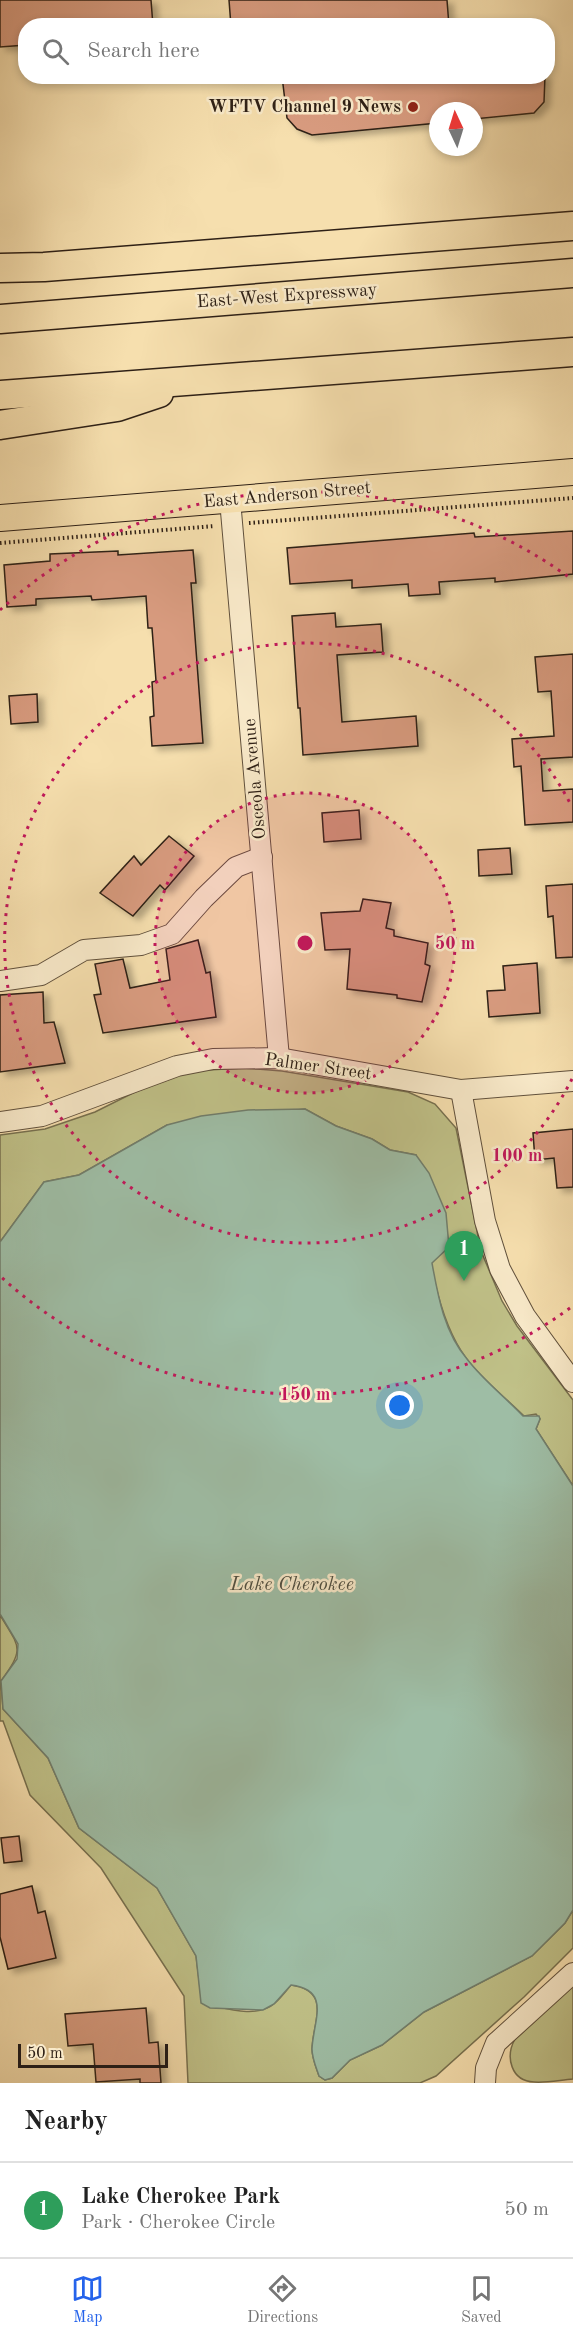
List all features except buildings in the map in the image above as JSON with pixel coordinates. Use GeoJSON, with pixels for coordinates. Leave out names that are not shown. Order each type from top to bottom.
{"type":"FeatureCollection","features":[{"type":"Feature","properties":{"kind":"highway"},"geometry":{"type":"LineString","coordinates":[[0,268],[44,267],[573,226]]}},
{"type":"Feature","properties":{"kind":"highway","name":"East-West Expressway"},"geometry":{"type":"LineString","coordinates":[[0,319],[573,273]]}},
{"type":"Feature","properties":{"kind":"highway"},"geometry":{"type":"LineString","coordinates":[[0,395],[573,352]]}},
{"type":"Feature","properties":{"kind":"highway"},"geometry":{"type":"LineString","coordinates":[[0,425],[117,407],[199,379]]}},
{"type":"Feature","properties":{"kind":"main road","name":"East Anderson Street"},"geometry":{"type":"LineString","coordinates":[[0,518],[573,472]]}},
{"type":"Feature","properties":{"kind":"street","name":"Osceola Avenue"},"geometry":{"type":"LineString","coordinates":[[230,500],[279,1058]]}},
{"type":"Feature","properties":{"kind":"street"},"geometry":{"type":"LineString","coordinates":[[0,981],[41,975],[84,950],[141,945],[172,934],[236,867],[262,857]]}},
{"type":"Feature","properties":{"kind":"street","name":"Palmer Street"},"geometry":{"type":"LineString","coordinates":[[0,1122],[42,1116],[177,1066],[213,1059],[279,1058],[461,1090],[573,1081]]}},
{"type":"Feature","properties":{"kind":"street"},"geometry":{"type":"LineString","coordinates":[[461,1090],[485,1221],[500,1269],[525,1316],[573,1382]]}},
{"type":"Feature","properties":{"kind":"street"},"geometry":{"type":"LineString","coordinates":[[485,2083],[486,2068],[496,2043],[573,1973]]}},
{"type":"Feature","properties":{"kind":"path"},"geometry":{"type":"LineString","coordinates":[[248,524],[573,498]]}},
{"type":"Feature","properties":{"kind":"path"},"geometry":{"type":"LineString","coordinates":[[0,543],[220,526]]}},
{"type":"Feature","properties":{"kind":"green space"},"geometry":{"type":"Polygon","coordinates":[[[243,1068],[282,1071],[408,1092],[435,1104],[456,1128],[481,1251],[502,1301],[517,1326],[573,1400],[573,1486],[536,1429],[540,1419],[536,1414],[524,1416],[493,1388],[472,1366],[454,1337],[444,1314],[430,1261],[416,1155],[390,1150],[372,1139],[336,1126],[305,1109],[167,1125],[79,1175],[44,1182],[0,1242],[0,1135],[45,1129],[95,1112],[137,1091],[191,1071],[243,1068]]]}},
{"type":"Feature","properties":{"kind":"green space"},"geometry":{"type":"Polygon","coordinates":[[[0,1615],[17,1648],[14,1661],[1,1681],[3,1709],[48,1758],[79,1828],[157,1888],[196,1956],[202,2003],[249,2012],[259,2011],[275,2003],[291,1985],[304,1988],[312,1994],[317,2009],[313,2056],[319,2076],[325,2080],[332,2078],[350,2060],[382,2045],[424,2012],[532,1956],[565,1923],[573,1910],[573,1948],[524,1997],[436,2076],[420,2083],[188,2083],[184,1996],[101,1868],[30,1795],[3,1721],[0,1721],[0,1615]]]}},
{"type":"Feature","properties":{"kind":"green space"},"geometry":{"type":"Polygon","coordinates":[[[573,1986],[573,2079],[549,2082],[526,2081],[515,2073],[512,2067],[511,2053],[515,2039],[573,1986]]]}},
{"type":"Feature","properties":{"kind":"water","name":"Lake Cherokee"},"geometry":{"type":"Polygon","coordinates":[[[305,1109],[336,1126],[372,1139],[390,1150],[416,1155],[429,1173],[446,1213],[449,1247],[432,1263],[447,1325],[459,1348],[487,1381],[523,1416],[539,1416],[536,1429],[573,1486],[573,1910],[565,1923],[532,1956],[424,2012],[382,2045],[350,2060],[332,2078],[325,2080],[319,2076],[312,2052],[317,2018],[316,2000],[312,1993],[304,1988],[291,1985],[274,2004],[263,2010],[210,2008],[201,2003],[196,1956],[157,1888],[79,1828],[48,1758],[3,1709],[1,1681],[17,1659],[18,1644],[0,1614],[0,1242],[44,1182],[79,1175],[167,1125],[201,1116],[248,1110],[305,1109]]]}},
{"type":"Feature","properties":{"kind":"place","name":"WFTV Channel 9 News"},"geometry":{"type":"Point","coordinates":[413,107]}},
{"type":"Feature","properties":{"kind":"place","name":"Lake Cherokee Park"},"geometry":{"type":"Point","coordinates":[464,1281]}}]}
